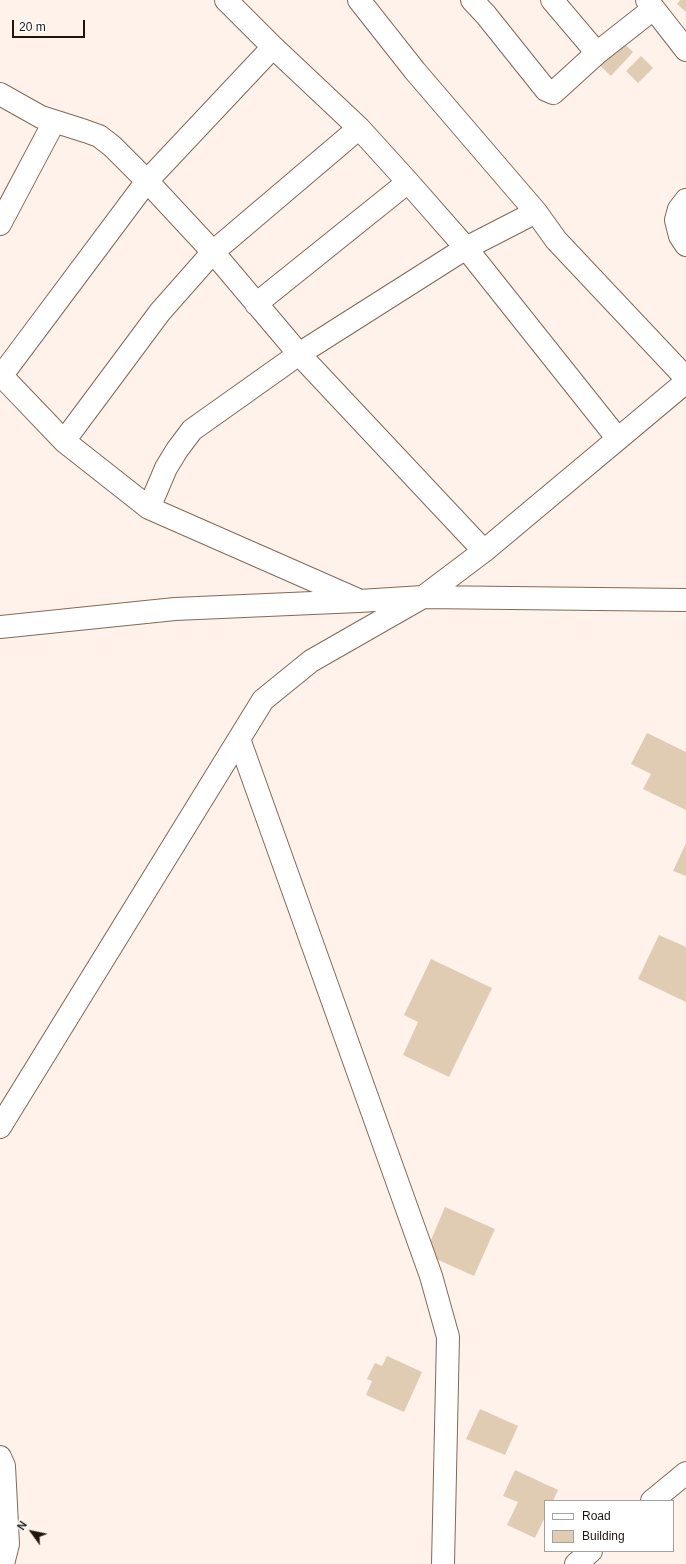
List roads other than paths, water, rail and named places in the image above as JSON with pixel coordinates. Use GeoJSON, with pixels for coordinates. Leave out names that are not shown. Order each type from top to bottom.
{"type":"FeatureCollection","features":[{"type":"Feature","properties":{"kind":"street"},"geometry":{"type":"LineString","coordinates":[[226,0],[273,47],[359,128],[408,182],[466,248],[618,439]]}},
{"type":"Feature","properties":{"kind":"street"},"geometry":{"type":"LineString","coordinates":[[359,0],[415,71],[536,212],[556,240],[686,378]]}},
{"type":"Feature","properties":{"kind":"street"},"geometry":{"type":"LineString","coordinates":[[472,0],[486,15],[546,90],[553,93],[650,5],[686,50]]}},
{"type":"Feature","properties":{"kind":"street"},"geometry":{"type":"LineString","coordinates":[[552,0],[597,53]]}},
{"type":"Feature","properties":{"kind":"street"},"geometry":{"type":"LineString","coordinates":[[273,47],[148,181],[1,375],[64,441],[149,508],[360,601]]}},
{"type":"Feature","properties":{"kind":"street"},"geometry":{"type":"LineString","coordinates":[[0,94],[41,117],[99,136],[112,146],[148,181],[213,252],[299,354],[484,551]]}},
{"type":"Feature","properties":{"kind":"street"},"geometry":{"type":"LineString","coordinates":[[0,224],[54,122]]}},
{"type":"Feature","properties":{"kind":"street"},"geometry":{"type":"LineString","coordinates":[[64,441],[160,312],[213,252],[359,128]]}},
{"type":"Feature","properties":{"kind":"street"},"geometry":{"type":"LineString","coordinates":[[256,304],[408,182]]}},
{"type":"Feature","properties":{"kind":"street"},"geometry":{"type":"LineString","coordinates":[[686,200],[678,209],[676,220],[680,236],[686,245]]}},
{"type":"Feature","properties":{"kind":"street"},"geometry":{"type":"LineString","coordinates":[[149,508],[166,468],[192,430],[299,354],[466,248],[536,212]]}},
{"type":"Feature","properties":{"kind":"street"},"geometry":{"type":"LineString","coordinates":[[0,1127],[263,700],[311,662],[423,597],[484,551],[686,382]]}},
{"type":"Feature","properties":{"kind":"street"},"geometry":{"type":"LineString","coordinates":[[0,627],[175,609],[423,597],[686,600]]}},
{"type":"Feature","properties":{"kind":"street"},"geometry":{"type":"LineString","coordinates":[[239,739],[431,1276],[448,1337],[443,1564]]}},
{"type":"Feature","properties":{"kind":"street"},"geometry":{"type":"LineString","coordinates":[[0,1457],[4,1466],[8,1544],[4,1564]]}},
{"type":"Feature","properties":{"kind":"street"},"geometry":{"type":"LineString","coordinates":[[653,1500],[686,1473]]}},
{"type":"Feature","properties":{"kind":"street"},"geometry":{"type":"LineString","coordinates":[[576,1564],[590,1552]]}}]}
